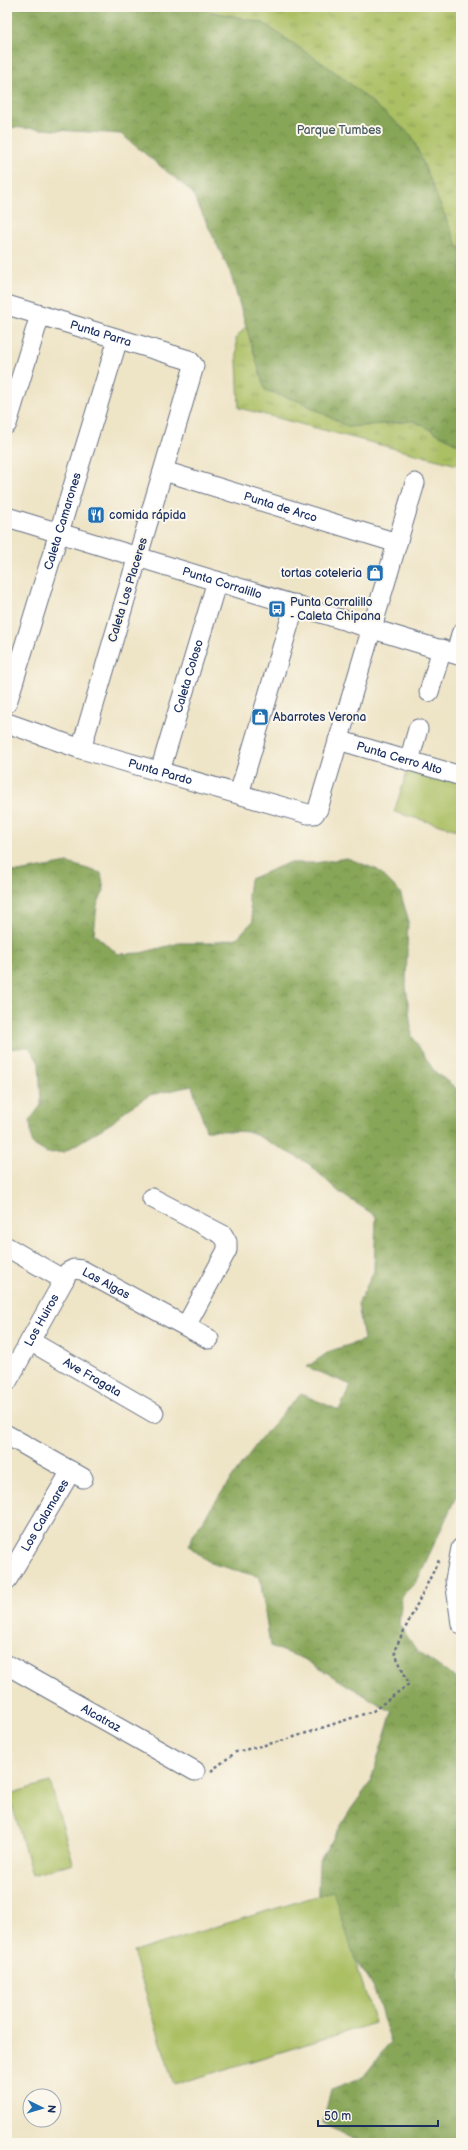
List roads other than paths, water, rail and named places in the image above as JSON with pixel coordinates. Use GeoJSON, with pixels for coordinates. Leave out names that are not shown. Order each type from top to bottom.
{"type":"FeatureCollection","features":[{"type":"Feature","properties":{"kind":"street","name":"Punta Parra"},"geometry":{"type":"LineString","coordinates":[[7,305],[193,363]]}},
{"type":"Feature","properties":{"kind":"street"},"geometry":{"type":"LineString","coordinates":[[7,424],[40,315]]}},
{"type":"Feature","properties":{"kind":"street","name":"Caleta Camarones"},"geometry":{"type":"LineString","coordinates":[[7,703],[118,339]]}},
{"type":"Feature","properties":{"kind":"street","name":"Caleta Los Placeres"},"geometry":{"type":"LineString","coordinates":[[81,749],[194,368],[193,363]]}},
{"type":"Feature","properties":{"kind":"street","name":"Punta de Arco"},"geometry":{"type":"LineString","coordinates":[[164,471],[397,543]]}},
{"type":"Feature","properties":{"kind":"street"},"geometry":{"type":"LineString","coordinates":[[338,740],[415,482]]}},
{"type":"Feature","properties":{"kind":"street","name":"Punta Corralillo"},"geometry":{"type":"LineString","coordinates":[[7,517],[453,653]]}},
{"type":"Feature","properties":{"kind":"street","name":"Caleta Coloso"},"geometry":{"type":"LineString","coordinates":[[160,771],[217,581]]}},
{"type":"Feature","properties":{"kind":"street"},"geometry":{"type":"LineString","coordinates":[[239,794],[295,604]]}},
{"type":"Feature","properties":{"kind":"street"},"geometry":{"type":"LineString","coordinates":[[429,692],[453,653],[461,634]]}},
{"type":"Feature","properties":{"kind":"street","name":"Punta Pardo"},"geometry":{"type":"LineString","coordinates":[[7,724],[81,749],[308,814],[314,814],[318,809],[338,740]]}},
{"type":"Feature","properties":{"kind":"street"},"geometry":{"type":"LineString","coordinates":[[409,761],[418,729]]}},
{"type":"Feature","properties":{"kind":"street","name":"Punta Cerro Alto"},"geometry":{"type":"LineString","coordinates":[[338,740],[461,776]]}},
{"type":"Feature","properties":{"kind":"street"},"geometry":{"type":"LineString","coordinates":[[152,1198],[223,1235],[228,1242],[227,1250],[186,1326]]}},
{"type":"Feature","properties":{"kind":"street","name":"Las Algas"},"geometry":{"type":"LineString","coordinates":[[7,1247],[64,1280],[71,1270],[82,1270],[209,1339]]}},
{"type":"Feature","properties":{"kind":"street","name":"Los Huiros"},"geometry":{"type":"LineString","coordinates":[[7,1382],[64,1280]]}},
{"type":"Feature","properties":{"kind":"street","name":"Ave Fragata"},"geometry":{"type":"LineString","coordinates":[[30,1341],[154,1413]]}},
{"type":"Feature","properties":{"kind":"street","name":"Los Calamares"},"geometry":{"type":"LineString","coordinates":[[7,1435],[77,1474],[7,1580]]}},
{"type":"Feature","properties":{"kind":"street"},"geometry":{"type":"LineString","coordinates":[[461,1548],[455,1580],[461,1624]]}},
{"type":"Feature","properties":{"kind":"street","name":"Alcatraz"},"geometry":{"type":"LineString","coordinates":[[7,1665],[194,1771]]}},
{"type":"Feature","properties":{"kind":"place","name":"comida rápida"},"geometry":{"type":"Point","coordinates":[96,515]}},
{"type":"Feature","properties":{"kind":"place","name":"tortas coteleria"},"geometry":{"type":"Point","coordinates":[375,573]}},
{"type":"Feature","properties":{"kind":"place","name":"Punta Corralillo - Caleta Chipana"},"geometry":{"type":"Point","coordinates":[277,609]}},
{"type":"Feature","properties":{"kind":"place","name":"Abarrotes Verona"},"geometry":{"type":"Point","coordinates":[260,717]}},
{"type":"Feature","properties":{"kind":"park label","name":"Parque Tumbes"},"geometry":{"type":"Point","coordinates":[339,130]}}]}
